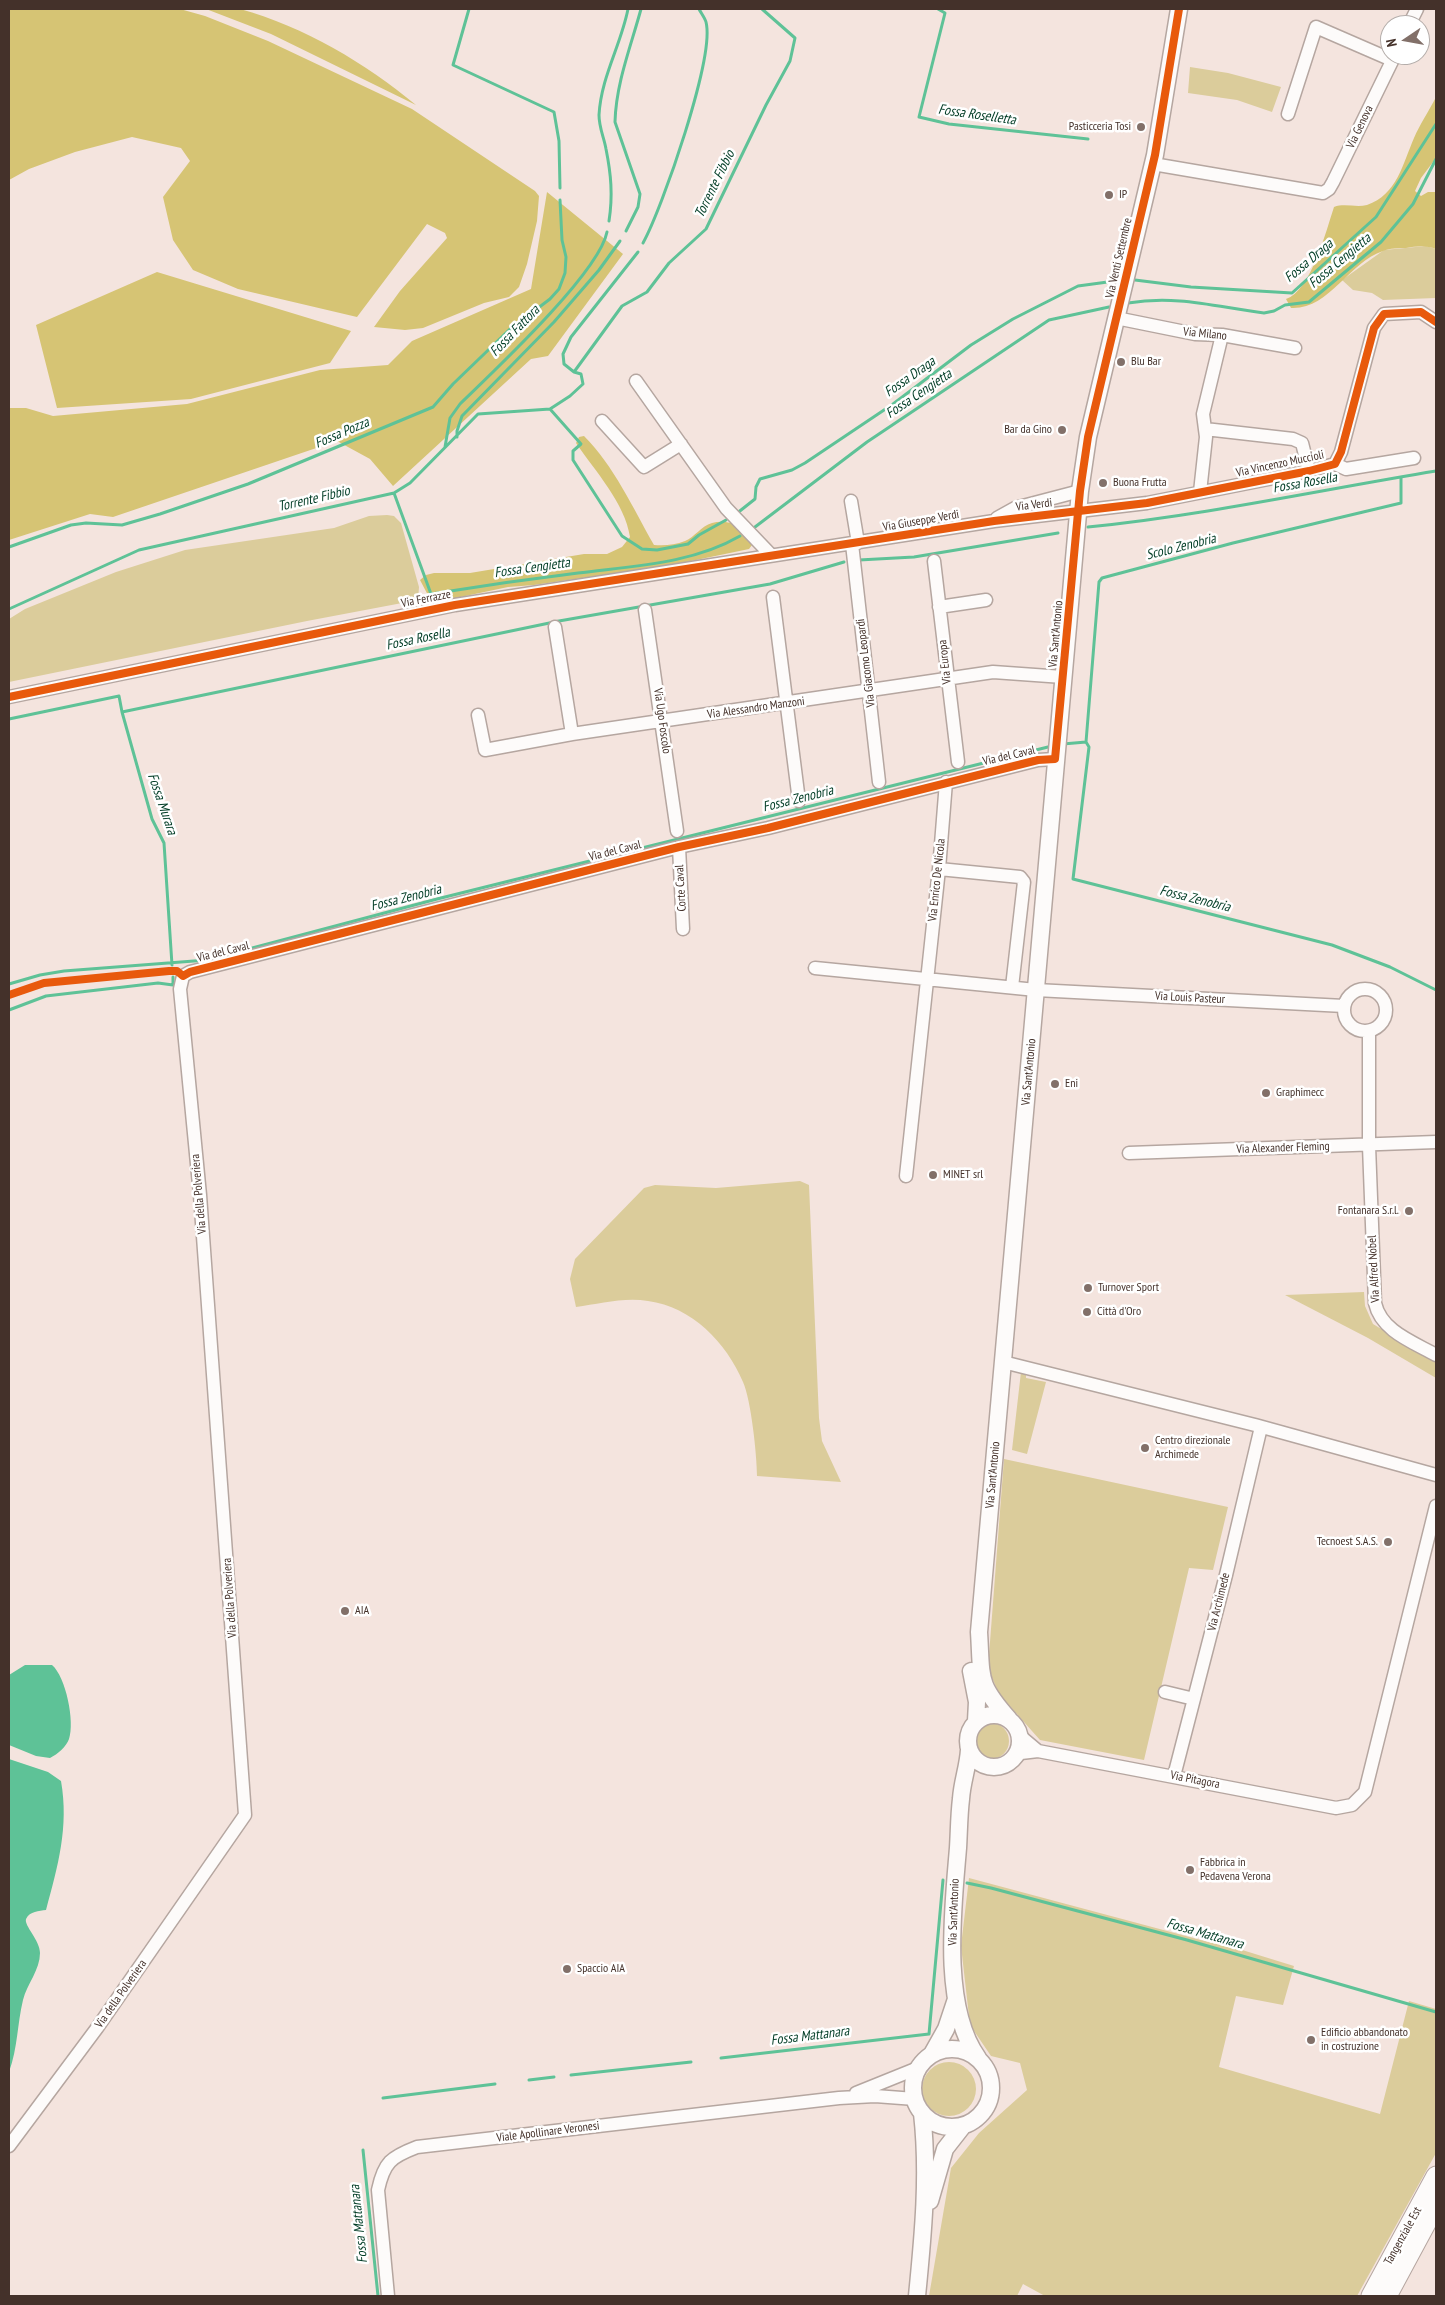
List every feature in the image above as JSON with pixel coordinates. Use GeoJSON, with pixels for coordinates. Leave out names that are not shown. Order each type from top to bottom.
{"type":"FeatureCollection","features":[{"type":"Feature","properties":{"kind":"highway","name":"Tangenziale Est"},"geometry":{"type":"LineString","coordinates":[[1371,2296],[1436,2176]]}},
{"type":"Feature","properties":{"kind":"highway","name":"Tangenziale Est"},"geometry":{"type":"LineString","coordinates":[[1387,2296],[1436,2205]]}},
{"type":"Feature","properties":{"kind":"main road","name":"Via Venti Settembre"},"geometry":{"type":"LineString","coordinates":[[1078,512],[1088,437],[1152,164],[1179,9]]}},
{"type":"Feature","properties":{"kind":"main road","name":"Via Sant'Antonio"},"geometry":{"type":"LineString","coordinates":[[1019,1735],[1009,1719],[987,1693],[981,1676],[979,1632],[1078,512]]}},
{"type":"Feature","properties":{"kind":"main road","name":"Via Sant'Antonio"},"geometry":{"type":"LineString","coordinates":[[924,2225],[945,2149],[963,2126],[983,2113],[989,2102],[992,2090],[991,2078],[986,2067],[968,2043],[963,2030],[957,1996],[951,1926],[960,1827],[960,1799],[969,1750],[969,1731],[976,1721],[977,1702],[971,1675],[971,1660],[979,1632]]}},
{"type":"Feature","properties":{"kind":"main road"},"geometry":{"type":"LineString","coordinates":[[976,1721],[996,1714],[1009,1719]]}},
{"type":"Feature","properties":{"kind":"main road"},"geometry":{"type":"LineString","coordinates":[[1014,1757],[1019,1747],[1019,1735]]}},
{"type":"Feature","properties":{"kind":"main road"},"geometry":{"type":"LineString","coordinates":[[969,1750],[977,1761],[984,1765],[998,1767]]}},
{"type":"Feature","properties":{"kind":"main road","name":"Via Sant'Antonio"},"geometry":{"type":"LineString","coordinates":[[960,1827],[976,1779],[984,1772],[998,1767],[1014,1757]]}},
{"type":"Feature","properties":{"kind":"main road","name":"Via Sant'Antonio"},"geometry":{"type":"LineString","coordinates":[[917,2296],[924,2225],[925,2145],[914,2078],[918,2068],[932,2054],[946,2029],[957,1996]]}},
{"type":"Feature","properties":{"kind":"main road"},"geometry":{"type":"LineString","coordinates":[[932,2054],[946,2049],[961,2049],[978,2058]]}},
{"type":"Feature","properties":{"kind":"main road"},"geometry":{"type":"LineString","coordinates":[[918,2106],[940,2125],[963,2126]]}},
{"type":"Feature","properties":{"kind":"street","name":"Via Genova"},"geometry":{"type":"LineString","coordinates":[[1288,114],[1316,27],[1380,52]]}},
{"type":"Feature","properties":{"kind":"street","name":"Via Genova"},"geometry":{"type":"LineString","coordinates":[[1152,164],[1323,193],[1329,189],[1333,182],[1389,65]]}},
{"type":"Feature","properties":{"kind":"street","name":"Via Vincenzo Muccioli"},"geometry":{"type":"LineString","coordinates":[[1336,464],[1374,328],[1380,319],[1384,314],[1421,312],[1436,322]]}},
{"type":"Feature","properties":{"kind":"street","name":"Via Milano"},"geometry":{"type":"LineString","coordinates":[[1116,318],[1195,334],[1222,335],[1295,348]]}},
{"type":"Feature","properties":{"kind":"street"},"geometry":{"type":"LineString","coordinates":[[1200,492],[1206,437],[1203,414],[1222,335]]}},
{"type":"Feature","properties":{"kind":"street"},"geometry":{"type":"LineString","coordinates":[[636,381],[726,508],[771,555]]}},
{"type":"Feature","properties":{"kind":"street"},"geometry":{"type":"LineString","coordinates":[[602,421],[644,467],[681,444]]}},
{"type":"Feature","properties":{"kind":"street","name":"Via Vincenzo Muccioli"},"geometry":{"type":"LineString","coordinates":[[1205,429],[1294,439],[1302,443],[1309,472]]}},
{"type":"Feature","properties":{"kind":"street","name":"Via Vincenzo Muccioli"},"geometry":{"type":"LineString","coordinates":[[1078,512],[1147,503],[1309,472],[1336,464],[1346,469],[1414,458]]}},
{"type":"Feature","properties":{"kind":"street","name":"Via Verdi"},"geometry":{"type":"LineString","coordinates":[[994,521],[1015,508],[1080,490]]}},
{"type":"Feature","properties":{"kind":"street","name":"Via Giacomo Leopardi"},"geometry":{"type":"LineString","coordinates":[[851,501],[879,782]]}},
{"type":"Feature","properties":{"kind":"street","name":"Via Verdi"},"geometry":{"type":"LineString","coordinates":[[994,521],[1078,512]]}},
{"type":"Feature","properties":{"kind":"street","name":"Via Giuseppe Verdi"},"geometry":{"type":"LineString","coordinates":[[855,544],[994,521]]}},
{"type":"Feature","properties":{"kind":"street","name":"Via Ferrazze"},"geometry":{"type":"LineString","coordinates":[[9,697],[455,605],[771,555],[855,544]]}},
{"type":"Feature","properties":{"kind":"street","name":"Via Europa"},"geometry":{"type":"LineString","coordinates":[[934,561],[958,762]]}},
{"type":"Feature","properties":{"kind":"street"},"geometry":{"type":"LineString","coordinates":[[773,596],[799,801]]}},
{"type":"Feature","properties":{"kind":"street"},"geometry":{"type":"LineString","coordinates":[[939,607],[986,600]]}},
{"type":"Feature","properties":{"kind":"street","name":"Via Ugo Foscolo"},"geometry":{"type":"LineString","coordinates":[[645,610],[677,831]]}},
{"type":"Feature","properties":{"kind":"street"},"geometry":{"type":"LineString","coordinates":[[555,627],[572,734]]}},
{"type":"Feature","properties":{"kind":"street","name":"Via Alessandro Manzoni"},"geometry":{"type":"LineString","coordinates":[[478,715],[485,750],[572,734],[994,672],[1063,677]]}},
{"type":"Feature","properties":{"kind":"street","name":"Via del Caval"},"geometry":{"type":"LineString","coordinates":[[183,976],[199,970],[679,847],[768,828],[1038,760],[1055,759]]}},
{"type":"Feature","properties":{"kind":"street","name":"Via Enrico De Nicola"},"geometry":{"type":"LineString","coordinates":[[906,1176],[926,978],[940,869],[946,782]]}},
{"type":"Feature","properties":{"kind":"street","name":"Corte Caval"},"geometry":{"type":"LineString","coordinates":[[679,847],[682,929]]}},
{"type":"Feature","properties":{"kind":"street"},"geometry":{"type":"LineString","coordinates":[[940,869],[1020,878],[1024,882],[1012,987]]}},
{"type":"Feature","properties":{"kind":"street","name":"Via Louis Pasteur"},"geometry":{"type":"LineString","coordinates":[[815,968],[1036,990],[1344,1006]]}},
{"type":"Feature","properties":{"kind":"street","name":"Via della Polveriera"},"geometry":{"type":"LineString","coordinates":[[9,2146],[103,2020],[245,1815],[200,1194],[180,989],[183,976]]}},
{"type":"Feature","properties":{"kind":"street"},"geometry":{"type":"LineString","coordinates":[[1371,989],[1378,992],[1386,1004],[1387,1011],[1381,1024],[1368,1031],[1356,1029],[1350,1025],[1344,1013],[1344,1006],[1351,994],[1357,990],[1371,989]]}},
{"type":"Feature","properties":{"kind":"street","name":"Via Alfred Nobel"},"geometry":{"type":"LineString","coordinates":[[1368,1031],[1369,1146],[1377,1315],[1388,1328],[1436,1355]]}},
{"type":"Feature","properties":{"kind":"street","name":"Via Alexander Fleming"},"geometry":{"type":"LineString","coordinates":[[1130,1153],[1369,1146],[1436,1142]]}},
{"type":"Feature","properties":{"kind":"street"},"geometry":{"type":"LineString","coordinates":[[1003,1362],[1261,1427],[1436,1475]]}},
{"type":"Feature","properties":{"kind":"street","name":"Via Archimede"},"geometry":{"type":"LineString","coordinates":[[1174,1776],[1261,1427]]}},
{"type":"Feature","properties":{"kind":"street","name":"Via Pitagora"},"geometry":{"type":"LineString","coordinates":[[1014,1757],[1021,1753],[1038,1751],[1336,1808],[1352,1805],[1364,1792],[1436,1506]]}},
{"type":"Feature","properties":{"kind":"street"},"geometry":{"type":"LineString","coordinates":[[1165,1692],[1194,1699]]}},
{"type":"Feature","properties":{"kind":"street","name":"Via Pitagora"},"geometry":{"type":"LineString","coordinates":[[1019,1735],[1038,1751]]}},
{"type":"Feature","properties":{"kind":"street","name":"Viale Apollinare Veronesi"},"geometry":{"type":"LineString","coordinates":[[847,2097],[918,2068]]}},
{"type":"Feature","properties":{"kind":"street","name":"Viale Apollinare Veronesi"},"geometry":{"type":"LineString","coordinates":[[388,2296],[378,2190],[382,2173],[388,2162],[401,2153],[417,2147],[847,2097],[875,2096],[918,2106]]}},
{"type":"Feature","properties":{"kind":"shaded area"},"geometry":{"type":"Polygon","coordinates":[[[9,9],[180,9],[205,16],[268,41],[412,109],[535,191],[539,196],[537,221],[527,264],[519,287],[509,297],[484,303],[423,328],[405,330],[374,327],[400,291],[447,238],[445,233],[427,224],[357,317],[238,289],[193,270],[173,240],[163,197],[190,161],[181,148],[132,137],[75,152],[29,169],[9,180],[9,9]]]}},
{"type":"Feature","properties":{"kind":"shaded area"},"geometry":{"type":"Polygon","coordinates":[[[206,9],[240,9],[311,36],[355,61],[416,105],[271,34],[206,9]]]}},
{"type":"Feature","properties":{"kind":"shaded area"},"geometry":{"type":"Polygon","coordinates":[[[1190,67],[1228,73],[1281,87],[1272,112],[1237,100],[1188,93],[1190,67]]]}},
{"type":"Feature","properties":{"kind":"shaded area"},"geometry":{"type":"Polygon","coordinates":[[[1436,97],[1436,158],[1421,178],[1415,191],[1421,196],[1428,192],[1436,192],[1436,249],[1418,246],[1383,251],[1360,265],[1328,294],[1317,301],[1304,307],[1291,308],[1286,299],[1295,294],[1310,273],[1322,245],[1334,207],[1342,205],[1367,205],[1385,194],[1398,177],[1416,133],[1436,97]]]}},
{"type":"Feature","properties":{"kind":"shaded area"},"geometry":{"type":"Polygon","coordinates":[[[547,192],[623,254],[548,356],[531,359],[393,486],[370,459],[337,441],[113,517],[90,514],[9,540],[9,408],[26,408],[53,416],[187,404],[320,370],[388,365],[412,341],[531,289],[547,192]]]}},
{"type":"Feature","properties":{"kind":"shaded area"},"geometry":{"type":"Polygon","coordinates":[[[1426,246],[1436,249],[1436,298],[1383,300],[1372,293],[1353,290],[1342,280],[1384,250],[1426,246]]]}},
{"type":"Feature","properties":{"kind":"shaded area"},"geometry":{"type":"Polygon","coordinates":[[[157,272],[351,331],[330,363],[191,399],[57,408],[36,325],[157,272]]]}},
{"type":"Feature","properties":{"kind":"shaded area"},"geometry":{"type":"Polygon","coordinates":[[[584,436],[605,460],[614,474],[654,545],[670,545],[685,541],[708,524],[725,522],[737,525],[742,529],[752,545],[749,549],[672,565],[508,587],[437,602],[430,599],[420,580],[426,575],[434,573],[470,573],[584,554],[607,554],[622,547],[630,537],[627,524],[616,500],[576,443],[579,437],[584,436]]]}},
{"type":"Feature","properties":{"kind":"shaded area"},"geometry":{"type":"Polygon","coordinates":[[[369,516],[394,516],[401,523],[419,587],[418,600],[9,682],[9,619],[25,609],[116,572],[185,550],[334,528],[369,516]]]}},
{"type":"Feature","properties":{"kind":"shaded area"},"geometry":{"type":"Polygon","coordinates":[[[800,1181],[809,1185],[819,1418],[822,1441],[841,1482],[757,1476],[753,1428],[746,1390],[736,1367],[717,1340],[693,1319],[679,1311],[648,1301],[612,1301],[576,1307],[570,1279],[575,1259],[644,1188],[655,1185],[716,1188],[800,1181]]]}},
{"type":"Feature","properties":{"kind":"shaded area"},"geometry":{"type":"Polygon","coordinates":[[[1364,1292],[1365,1306],[1373,1324],[1436,1362],[1436,1378],[1368,1338],[1285,1295],[1364,1292]]]}},
{"type":"Feature","properties":{"kind":"shaded area"},"geometry":{"type":"Polygon","coordinates":[[[1021,1372],[1026,1373],[1026,1378],[1046,1382],[1027,1454],[1012,1450],[1021,1372]]]}},
{"type":"Feature","properties":{"kind":"shaded area"},"geometry":{"type":"Polygon","coordinates":[[[1004,1459],[1228,1507],[1213,1570],[1189,1568],[1144,1760],[1040,1740],[999,1694],[988,1668],[1004,1459]]]}},
{"type":"Feature","properties":{"kind":"shaded area"},"geometry":{"type":"Polygon","coordinates":[[[25,1665],[52,1665],[61,1679],[68,1700],[71,1722],[69,1739],[61,1750],[50,1758],[36,1756],[9,1745],[9,1675],[25,1665]]]}},
{"type":"Feature","properties":{"kind":"shaded area"},"geometry":{"type":"Polygon","coordinates":[[[991,1723],[998,1724],[1004,1728],[1008,1734],[1008,1748],[1004,1754],[998,1758],[991,1759],[984,1758],[978,1754],[974,1748],[973,1741],[974,1734],[978,1728],[984,1724],[991,1723]]]}},
{"type":"Feature","properties":{"kind":"shaded area"},"geometry":{"type":"Polygon","coordinates":[[[9,1759],[48,1772],[61,1781],[64,1814],[58,1862],[46,1910],[32,1913],[26,1919],[40,1953],[36,1971],[23,2000],[9,2072],[9,1759]]]}},
{"type":"Feature","properties":{"kind":"shaded area"},"geometry":{"type":"Polygon","coordinates":[[[969,1878],[1212,1943],[1213,1941],[1294,1966],[1283,2005],[1236,1996],[1219,2067],[1380,2114],[1409,2001],[1436,2009],[1436,2153],[1357,2296],[1045,2296],[1023,2284],[1017,2296],[929,2296],[951,2168],[979,2133],[1027,2090],[1020,2063],[991,2056],[970,2025],[961,1946],[969,1878]]]}},
{"type":"Feature","properties":{"kind":"shaded area"},"geometry":{"type":"Polygon","coordinates":[[[949,2062],[959,2064],[968,2070],[974,2079],[976,2089],[974,2099],[968,2108],[959,2114],[949,2116],[939,2114],[930,2108],[924,2099],[922,2089],[924,2079],[930,2070],[939,2064],[949,2062]]]}},
{"type":"Feature","properties":{"kind":"waterway","name":"Fossa Pozza"},"geometry":{"type":"LineString","coordinates":[[469,9],[453,65],[554,112],[559,141],[560,188]]}},
{"type":"Feature","properties":{"kind":"waterway","name":"Fossa Fattora"},"geometry":{"type":"LineString","coordinates":[[609,221],[611,202],[610,176],[599,115],[603,87],[628,9]]}},
{"type":"Feature","properties":{"kind":"waterway","name":"Fossa Roselletta"},"geometry":{"type":"LineString","coordinates":[[626,231],[638,207],[640,194],[615,122],[616,107],[621,79],[641,9]]}},
{"type":"Feature","properties":{"kind":"waterway","name":"Torrente Fibbio"},"geometry":{"type":"LineString","coordinates":[[643,243],[652,225],[674,167],[703,67],[707,40],[706,22],[699,9]]}},
{"type":"Feature","properties":{"kind":"waterway","name":"Torrente Fibbio"},"geometry":{"type":"LineString","coordinates":[[9,609],[139,550],[394,493],[410,483],[478,414],[550,409],[570,396],[583,384],[581,374],[574,372],[622,306],[647,292],[669,263],[706,229],[766,105],[790,61],[795,38],[762,9]]}},
{"type":"Feature","properties":{"kind":"waterway","name":"Fossa Roselletta"},"geometry":{"type":"LineString","coordinates":[[938,9],[945,13],[919,117],[949,124],[1088,139]]}},
{"type":"Feature","properties":{"kind":"waterway","name":"Fossa Draga"},"geometry":{"type":"LineString","coordinates":[[1135,280],[1191,287],[1292,293],[1376,217],[1436,124]]}},
{"type":"Feature","properties":{"kind":"waterway","name":"Fossa Cengietta"},"geometry":{"type":"LineString","coordinates":[[1128,303],[1164,300],[1180,301],[1264,313],[1274,311],[1285,305],[1309,302],[1381,242],[1413,204],[1436,159]]}},
{"type":"Feature","properties":{"kind":"waterway","name":"Fossa Pozza"},"geometry":{"type":"LineString","coordinates":[[9,547],[71,525],[86,523],[122,525],[160,514],[248,484],[433,407],[453,384],[509,330],[550,299],[559,289],[565,273],[566,257],[562,240],[560,200]]}},
{"type":"Feature","properties":{"kind":"waterway","name":"Fossa Fattora"},"geometry":{"type":"LineString","coordinates":[[445,447],[450,418],[460,404],[566,296],[600,250],[607,232]]}},
{"type":"Feature","properties":{"kind":"waterway","name":"Fossa Roselletta"},"geometry":{"type":"LineString","coordinates":[[457,437],[462,416],[554,322],[599,270],[620,241]]}},
{"type":"Feature","properties":{"kind":"waterway","name":"Torrente Fibbio"},"geometry":{"type":"LineString","coordinates":[[574,372],[564,364],[563,354],[571,337],[638,252]]}},
{"type":"Feature","properties":{"kind":"waterway","name":"Fossa Draga"},"geometry":{"type":"LineString","coordinates":[[736,514],[755,499],[756,487],[760,479],[792,470],[805,463],[893,404],[971,345],[1013,319],[1078,286],[1115,281]]}},
{"type":"Feature","properties":{"kind":"waterway","name":"Fossa Cengietta"},"geometry":{"type":"LineString","coordinates":[[755,527],[867,442],[1049,320],[1109,307]]}},
{"type":"Feature","properties":{"kind":"waterway","name":"Fossa Draga"},"geometry":{"type":"LineString","coordinates":[[550,409],[581,444],[573,451],[573,460],[622,536],[642,549],[657,550],[688,544],[699,535],[726,520]]}},
{"type":"Feature","properties":{"kind":"waterway","name":"Fossa Rosella"},"geometry":{"type":"LineString","coordinates":[[1088,527],[1176,516],[1436,471]]}},
{"type":"Feature","properties":{"kind":"waterway","name":"Scolo Zenobria"},"geometry":{"type":"LineString","coordinates":[[1086,742],[1099,582],[1102,578],[1233,543],[1401,503],[1401,477]]}},
{"type":"Feature","properties":{"kind":"waterway","name":"Fossa Cengietta"},"geometry":{"type":"LineString","coordinates":[[394,493],[431,594],[523,580],[640,566],[702,553],[740,536]]}},
{"type":"Feature","properties":{"kind":"waterway","name":"Fossa Rosella"},"geometry":{"type":"LineString","coordinates":[[859,560],[914,557],[1058,533]]}},
{"type":"Feature","properties":{"kind":"waterway","name":"Fossa Rosella"},"geometry":{"type":"LineString","coordinates":[[9,719],[119,696],[122,712],[559,621],[770,584],[844,562]]}},
{"type":"Feature","properties":{"kind":"waterway","name":"Fossa Murara"},"geometry":{"type":"LineString","coordinates":[[122,712],[152,819],[164,843],[172,965]]}},
{"type":"Feature","properties":{"kind":"waterway","name":"Fossa Zenobria"},"geometry":{"type":"LineString","coordinates":[[1063,744],[1086,742],[1089,747],[1073,879],[1332,945],[1390,967],[1436,990]]}},
{"type":"Feature","properties":{"kind":"waterway","name":"Fossa Zenobria"},"geometry":{"type":"LineString","coordinates":[[9,984],[40,975],[64,971],[207,960],[437,899],[1052,746]]}},
{"type":"Feature","properties":{"kind":"waterway","name":"Fossa Murara"},"geometry":{"type":"LineString","coordinates":[[9,1010],[46,996],[158,983],[173,985],[173,977]]}},
{"type":"Feature","properties":{"kind":"waterway","name":"Fossa Mattanara"},"geometry":{"type":"LineString","coordinates":[[721,2058],[929,2034],[943,1880]]}},
{"type":"Feature","properties":{"kind":"waterway","name":"Fossa Mattanara"},"geometry":{"type":"LineString","coordinates":[[967,1883],[1187,1940],[1436,2012]]}},
{"type":"Feature","properties":{"kind":"waterway","name":"Fossa Mattanara"},"geometry":{"type":"LineString","coordinates":[[571,2075],[691,2062]]}},
{"type":"Feature","properties":{"kind":"waterway","name":"Fossa Mattanara"},"geometry":{"type":"LineString","coordinates":[[529,2080],[554,2077]]}},
{"type":"Feature","properties":{"kind":"waterway","name":"Fossa Mattanara"},"geometry":{"type":"LineString","coordinates":[[383,2098],[495,2084]]}},
{"type":"Feature","properties":{"kind":"waterway","name":"Fossa Mattanara"},"geometry":{"type":"LineString","coordinates":[[363,2150],[378,2296]]}},
{"type":"Feature","properties":{"kind":"cycle path"},"geometry":{"type":"LineString","coordinates":[[9,995],[44,983],[169,971],[177,971],[183,976],[190,972],[679,847],[768,828],[1038,760],[1055,759],[1080,491],[1088,437],[1155,155],[1179,9]]}},
{"type":"Feature","properties":{"kind":"cycle path"},"geometry":{"type":"LineString","coordinates":[[9,697],[455,605],[994,521],[1147,503],[1309,471],[1335,464],[1341,452],[1374,328],[1384,314],[1421,312],[1436,322]]}},
{"type":"Feature","properties":{"kind":"place","name":"Pasticceria Tosi"},"geometry":{"type":"Point","coordinates":[1141,127]}},
{"type":"Feature","properties":{"kind":"place","name":"IP"},"geometry":{"type":"Point","coordinates":[1109,195]}},
{"type":"Feature","properties":{"kind":"place","name":"Blu Bar"},"geometry":{"type":"Point","coordinates":[1121,362]}},
{"type":"Feature","properties":{"kind":"place","name":"Bar da Gino"},"geometry":{"type":"Point","coordinates":[1062,430]}},
{"type":"Feature","properties":{"kind":"place","name":"Buona Frutta"},"geometry":{"type":"Point","coordinates":[1103,483]}},
{"type":"Feature","properties":{"kind":"place","name":"Eni"},"geometry":{"type":"Point","coordinates":[1055,1084]}},
{"type":"Feature","properties":{"kind":"place","name":"Graphimecc"},"geometry":{"type":"Point","coordinates":[1266,1093]}},
{"type":"Feature","properties":{"kind":"place","name":"MINET srl"},"geometry":{"type":"Point","coordinates":[933,1175]}},
{"type":"Feature","properties":{"kind":"place","name":"Fontanara S.r.l."},"geometry":{"type":"Point","coordinates":[1409,1211]}},
{"type":"Feature","properties":{"kind":"place","name":"Turnover Sport"},"geometry":{"type":"Point","coordinates":[1088,1288]}},
{"type":"Feature","properties":{"kind":"place","name":"Città d'Oro"},"geometry":{"type":"Point","coordinates":[1087,1312]}},
{"type":"Feature","properties":{"kind":"place","name":"Centro direzionale Archimede"},"geometry":{"type":"Point","coordinates":[1145,1448]}},
{"type":"Feature","properties":{"kind":"place","name":"Tecnoest S.A.S."},"geometry":{"type":"Point","coordinates":[1388,1542]}},
{"type":"Feature","properties":{"kind":"place","name":"AIA"},"geometry":{"type":"Point","coordinates":[345,1611]}},
{"type":"Feature","properties":{"kind":"place","name":"Fabbrica in Pedavena Verona"},"geometry":{"type":"Point","coordinates":[1190,1870]}},
{"type":"Feature","properties":{"kind":"place","name":"Spaccio AIA"},"geometry":{"type":"Point","coordinates":[567,1969]}},
{"type":"Feature","properties":{"kind":"place","name":"Edificio abbandonato in costruzione"},"geometry":{"type":"Point","coordinates":[1311,2040]}}]}
